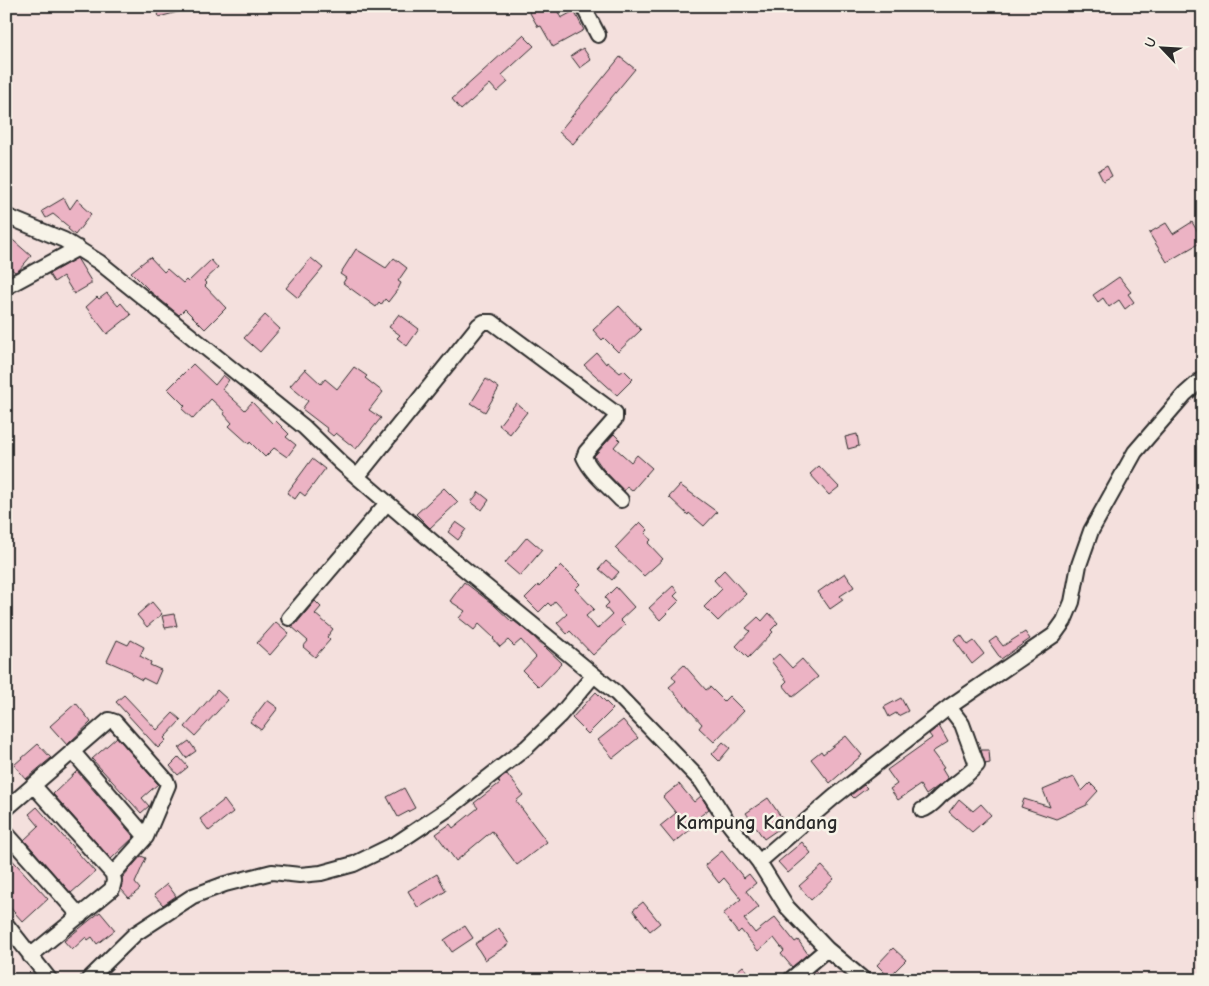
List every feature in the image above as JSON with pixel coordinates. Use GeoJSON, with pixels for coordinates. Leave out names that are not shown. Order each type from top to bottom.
{"type":"FeatureCollection","features":[{"type":"Feature","properties":{"kind":"street"},"geometry":{"type":"LineString","coordinates":[[583,6],[598,35]]}},
{"type":"Feature","properties":{"kind":"street"},"geometry":{"type":"LineString","coordinates":[[6,216],[78,248],[99,262],[304,427],[387,503],[616,693],[702,782],[729,824],[759,862],[787,907],[827,949],[864,980]]}},
{"type":"Feature","properties":{"kind":"street"},"geometry":{"type":"LineString","coordinates":[[6,287],[78,248]]}},
{"type":"Feature","properties":{"kind":"street"},"geometry":{"type":"LineString","coordinates":[[358,477],[478,325],[484,322],[492,322],[615,414],[615,419],[586,452],[584,457],[587,463],[621,500]]}},
{"type":"Feature","properties":{"kind":"street"},"geometry":{"type":"LineString","coordinates":[[759,862],[834,797],[949,707],[1054,635],[1064,621],[1072,602],[1079,565],[1091,531],[1135,452],[1185,394],[1203,378]]}},
{"type":"Feature","properties":{"kind":"street"},"geometry":{"type":"LineString","coordinates":[[289,618],[387,503]]}},
{"type":"Feature","properties":{"kind":"street"},"geometry":{"type":"LineString","coordinates":[[88,980],[135,934],[194,896],[225,884],[272,872],[300,875],[321,873],[354,864],[397,843],[448,809],[527,747],[560,715],[594,675]]}},
{"type":"Feature","properties":{"kind":"street"},"geometry":{"type":"LineString","coordinates":[[922,810],[959,783],[977,765],[962,724],[949,707]]}},
{"type":"Feature","properties":{"kind":"street"},"geometry":{"type":"LineString","coordinates":[[6,808],[73,752],[106,721],[112,720],[166,780],[168,785],[167,792],[146,837],[114,874],[112,888],[30,956]]}},
{"type":"Feature","properties":{"kind":"street"},"geometry":{"type":"LineString","coordinates":[[73,752],[146,837]]}},
{"type":"Feature","properties":{"kind":"street"},"geometry":{"type":"LineString","coordinates":[[33,785],[114,874]]}},
{"type":"Feature","properties":{"kind":"street"},"geometry":{"type":"LineString","coordinates":[[6,833],[80,916]]}},
{"type":"Feature","properties":{"kind":"street"},"geometry":{"type":"LineString","coordinates":[[6,924],[50,980]]}},
{"type":"Feature","properties":{"kind":"street"},"geometry":{"type":"LineString","coordinates":[[790,980],[827,949]]}},
{"type":"Feature","properties":{"kind":"building"},"geometry":{"type":"Polygon","coordinates":[[[156,6],[188,6],[189,9],[159,17],[156,6]]]}},
{"type":"Feature","properties":{"kind":"building"},"geometry":{"type":"Polygon","coordinates":[[[526,6],[555,6],[561,18],[574,11],[584,30],[553,47],[541,26],[538,27],[526,6]]]}},
{"type":"Feature","properties":{"kind":"building"},"geometry":{"type":"Polygon","coordinates":[[[523,35],[534,46],[502,75],[508,82],[497,92],[490,84],[461,110],[452,99],[523,35]]]}},
{"type":"Feature","properties":{"kind":"building"},"geometry":{"type":"Polygon","coordinates":[[[583,48],[591,60],[580,68],[571,56],[583,48]]]}},
{"type":"Feature","properties":{"kind":"building"},"geometry":{"type":"Polygon","coordinates":[[[620,57],[635,69],[573,144],[559,132],[620,57]]]}},
{"type":"Feature","properties":{"kind":"building"},"geometry":{"type":"Polygon","coordinates":[[[1107,166],[1112,176],[1103,181],[1098,171],[1107,166]]]}},
{"type":"Feature","properties":{"kind":"building"},"geometry":{"type":"Polygon","coordinates":[[[64,198],[70,209],[77,199],[91,214],[75,235],[68,229],[69,227],[53,214],[46,218],[42,211],[64,198]]]}},
{"type":"Feature","properties":{"kind":"building"},"geometry":{"type":"Polygon","coordinates":[[[1192,222],[1203,241],[1167,262],[1149,233],[1166,223],[1173,234],[1192,222]]]}},
{"type":"Feature","properties":{"kind":"building"},"geometry":{"type":"Polygon","coordinates":[[[6,234],[31,256],[15,272],[6,265],[6,234]]]}},
{"type":"Feature","properties":{"kind":"building"},"geometry":{"type":"Polygon","coordinates":[[[356,249],[386,268],[394,258],[407,268],[398,281],[401,283],[398,289],[388,302],[385,299],[381,305],[379,303],[376,307],[343,283],[346,278],[340,274],[356,249]]]}},
{"type":"Feature","properties":{"kind":"building"},"geometry":{"type":"Polygon","coordinates":[[[150,257],[164,272],[167,269],[183,283],[186,280],[188,282],[211,260],[218,268],[204,281],[207,284],[205,286],[226,308],[205,329],[185,309],[179,315],[151,292],[131,272],[150,257]]]}},
{"type":"Feature","properties":{"kind":"building"},"geometry":{"type":"Polygon","coordinates":[[[77,258],[91,284],[74,294],[63,276],[54,282],[49,274],[77,258]]]}},
{"type":"Feature","properties":{"kind":"building"},"geometry":{"type":"Polygon","coordinates":[[[311,258],[323,268],[298,298],[286,288],[311,258]]]}},
{"type":"Feature","properties":{"kind":"building"},"geometry":{"type":"Polygon","coordinates":[[[1119,277],[1131,292],[1128,294],[1134,302],[1125,309],[1119,300],[1109,307],[1103,298],[1098,302],[1093,295],[1119,277]]]}},
{"type":"Feature","properties":{"kind":"building"},"geometry":{"type":"Polygon","coordinates":[[[107,293],[118,306],[121,303],[131,315],[107,334],[86,307],[97,297],[99,299],[107,293]]]}},
{"type":"Feature","properties":{"kind":"building"},"geometry":{"type":"Polygon","coordinates":[[[619,306],[641,330],[618,352],[604,338],[602,340],[593,330],[619,306]]]}},
{"type":"Feature","properties":{"kind":"building"},"geometry":{"type":"Polygon","coordinates":[[[399,314],[419,329],[407,346],[397,338],[400,335],[389,327],[399,314]]]}},
{"type":"Feature","properties":{"kind":"building"},"geometry":{"type":"Polygon","coordinates":[[[265,315],[280,329],[260,352],[244,338],[265,315]]]}},
{"type":"Feature","properties":{"kind":"building"},"geometry":{"type":"Polygon","coordinates":[[[597,353],[606,364],[607,362],[620,373],[624,370],[633,379],[617,395],[584,365],[597,353]]]}},
{"type":"Feature","properties":{"kind":"building"},"geometry":{"type":"Polygon","coordinates":[[[193,364],[215,385],[223,375],[229,380],[222,389],[245,410],[252,402],[273,424],[276,421],[289,434],[286,437],[296,445],[287,457],[274,448],[265,457],[250,442],[249,444],[229,426],[232,423],[224,414],[225,412],[211,399],[193,419],[182,409],[185,406],[168,389],[193,364]]]}},
{"type":"Feature","properties":{"kind":"building"},"geometry":{"type":"Polygon","coordinates":[[[354,367],[367,376],[365,378],[383,392],[369,410],[381,418],[356,449],[336,433],[333,436],[327,431],[328,429],[302,409],[308,401],[290,386],[305,369],[321,384],[325,379],[337,389],[354,367]]]}},
{"type":"Feature","properties":{"kind":"building"},"geometry":{"type":"Polygon","coordinates":[[[486,379],[499,388],[485,412],[471,403],[486,379]]]}},
{"type":"Feature","properties":{"kind":"building"},"geometry":{"type":"Polygon","coordinates":[[[516,403],[527,412],[510,434],[499,425],[516,403]]]}},
{"type":"Feature","properties":{"kind":"building"},"geometry":{"type":"Polygon","coordinates":[[[614,434],[620,440],[614,447],[631,462],[637,455],[652,468],[632,491],[627,487],[624,491],[603,469],[594,456],[614,434]]]}},
{"type":"Feature","properties":{"kind":"building"},"geometry":{"type":"Polygon","coordinates":[[[857,434],[859,446],[848,449],[845,437],[857,434]]]}},
{"type":"Feature","properties":{"kind":"building"},"geometry":{"type":"Polygon","coordinates":[[[312,459],[325,469],[305,496],[300,492],[295,499],[287,493],[312,459]]]}},
{"type":"Feature","properties":{"kind":"building"},"geometry":{"type":"Polygon","coordinates":[[[819,466],[839,487],[829,495],[810,474],[819,466]]]}},
{"type":"Feature","properties":{"kind":"building"},"geometry":{"type":"Polygon","coordinates":[[[680,485],[717,512],[704,526],[689,513],[688,515],[669,497],[680,485]]]}},
{"type":"Feature","properties":{"kind":"building"},"geometry":{"type":"Polygon","coordinates":[[[444,488],[458,502],[430,528],[416,514],[444,488]]]}},
{"type":"Feature","properties":{"kind":"building"},"geometry":{"type":"Polygon","coordinates":[[[479,492],[489,500],[482,510],[471,502],[479,492]]]}},
{"type":"Feature","properties":{"kind":"building"},"geometry":{"type":"Polygon","coordinates":[[[456,522],[466,529],[458,540],[448,532],[456,522]]]}},
{"type":"Feature","properties":{"kind":"building"},"geometry":{"type":"Polygon","coordinates":[[[640,522],[648,530],[645,533],[651,540],[648,543],[663,559],[644,576],[615,548],[640,522]]]}},
{"type":"Feature","properties":{"kind":"building"},"geometry":{"type":"Polygon","coordinates":[[[527,537],[542,550],[520,576],[505,563],[527,537]]]}},
{"type":"Feature","properties":{"kind":"building"},"geometry":{"type":"Polygon","coordinates":[[[606,561],[619,572],[612,580],[599,569],[606,561]]]}},
{"type":"Feature","properties":{"kind":"building"},"geometry":{"type":"Polygon","coordinates":[[[561,565],[580,584],[575,589],[594,609],[586,616],[597,629],[612,615],[605,607],[609,603],[605,598],[616,587],[634,607],[620,620],[625,625],[593,655],[570,631],[567,634],[557,623],[567,614],[555,601],[551,606],[548,603],[539,612],[525,598],[561,565]]]}},
{"type":"Feature","properties":{"kind":"building"},"geometry":{"type":"Polygon","coordinates":[[[724,570],[746,594],[718,621],[704,607],[722,589],[714,580],[724,570]]]}},
{"type":"Feature","properties":{"kind":"building"},"geometry":{"type":"Polygon","coordinates":[[[845,573],[854,587],[840,596],[843,600],[830,609],[818,592],[845,573]]]}},
{"type":"Feature","properties":{"kind":"building"},"geometry":{"type":"Polygon","coordinates":[[[464,582],[494,605],[512,622],[514,621],[534,637],[562,663],[539,687],[523,671],[536,657],[521,640],[514,646],[508,640],[500,647],[494,638],[479,624],[474,630],[459,618],[465,611],[450,601],[464,582]]]}},
{"type":"Feature","properties":{"kind":"building"},"geometry":{"type":"Polygon","coordinates":[[[673,586],[678,592],[674,596],[679,601],[660,620],[649,608],[673,586]]]}},
{"type":"Feature","properties":{"kind":"building"},"geometry":{"type":"Polygon","coordinates":[[[315,601],[321,607],[315,614],[333,629],[327,637],[330,640],[315,657],[303,647],[308,641],[291,626],[296,624],[315,601]]]}},
{"type":"Feature","properties":{"kind":"building"},"geometry":{"type":"Polygon","coordinates":[[[152,602],[162,614],[147,627],[137,615],[152,602]]]}},
{"type":"Feature","properties":{"kind":"building"},"geometry":{"type":"Polygon","coordinates":[[[769,613],[778,623],[771,630],[773,632],[748,658],[736,646],[750,631],[746,628],[758,617],[762,621],[769,613]]]}},
{"type":"Feature","properties":{"kind":"building"},"geometry":{"type":"Polygon","coordinates":[[[174,614],[177,626],[165,628],[162,616],[174,614]]]}},
{"type":"Feature","properties":{"kind":"building"},"geometry":{"type":"Polygon","coordinates":[[[276,622],[289,633],[270,655],[257,643],[276,622]]]}},
{"type":"Feature","properties":{"kind":"building"},"geometry":{"type":"Polygon","coordinates":[[[1025,632],[1030,639],[1001,659],[989,642],[996,637],[1003,646],[1025,632]]]}},
{"type":"Feature","properties":{"kind":"building"},"geometry":{"type":"Polygon","coordinates":[[[961,635],[968,645],[974,641],[984,654],[972,664],[954,640],[961,635]]]}},
{"type":"Feature","properties":{"kind":"building"},"geometry":{"type":"Polygon","coordinates":[[[117,640],[128,645],[131,640],[144,647],[140,656],[151,662],[150,665],[161,670],[155,684],[143,678],[142,680],[131,674],[132,672],[107,661],[117,640]]]}},
{"type":"Feature","properties":{"kind":"building"},"geometry":{"type":"Polygon","coordinates":[[[779,654],[792,668],[802,659],[818,677],[793,697],[783,685],[787,681],[771,661],[779,654]]]}},
{"type":"Feature","properties":{"kind":"building"},"geometry":{"type":"Polygon","coordinates":[[[684,665],[706,690],[710,687],[724,701],[729,696],[744,711],[714,742],[699,728],[702,724],[669,687],[676,681],[672,676],[684,665]]]}},
{"type":"Feature","properties":{"kind":"building"},"geometry":{"type":"Polygon","coordinates":[[[217,690],[228,700],[195,736],[185,727],[217,690]]]}},
{"type":"Feature","properties":{"kind":"building"},"geometry":{"type":"Polygon","coordinates":[[[596,692],[613,709],[588,734],[572,718],[596,692]]]}},
{"type":"Feature","properties":{"kind":"building"},"geometry":{"type":"Polygon","coordinates":[[[124,695],[157,730],[173,713],[181,720],[164,738],[166,740],[158,748],[116,702],[124,695]]]}},
{"type":"Feature","properties":{"kind":"building"},"geometry":{"type":"Polygon","coordinates":[[[901,698],[908,711],[898,716],[896,713],[889,717],[884,707],[901,698]]]}},
{"type":"Feature","properties":{"kind":"building"},"geometry":{"type":"Polygon","coordinates":[[[267,700],[278,708],[261,730],[250,722],[267,700]]]}},
{"type":"Feature","properties":{"kind":"building"},"geometry":{"type":"Polygon","coordinates":[[[76,703],[91,722],[67,745],[50,726],[76,703]]]}},
{"type":"Feature","properties":{"kind":"building"},"geometry":{"type":"Polygon","coordinates":[[[623,720],[638,738],[613,758],[598,740],[623,720]]]}},
{"type":"Feature","properties":{"kind":"building"},"geometry":{"type":"Polygon","coordinates":[[[939,726],[948,742],[932,752],[944,768],[942,769],[948,779],[926,795],[920,785],[898,800],[890,789],[897,784],[887,770],[932,738],[929,734],[939,726]]]}},
{"type":"Feature","properties":{"kind":"building"},"geometry":{"type":"Polygon","coordinates":[[[846,736],[862,755],[830,783],[811,759],[821,751],[823,754],[846,736]]]}},
{"type":"Feature","properties":{"kind":"building"},"geometry":{"type":"Polygon","coordinates":[[[117,737],[158,784],[142,798],[149,806],[141,813],[92,759],[117,737]]]}},
{"type":"Feature","properties":{"kind":"building"},"geometry":{"type":"Polygon","coordinates":[[[189,741],[196,751],[186,758],[179,748],[189,741]]]}},
{"type":"Feature","properties":{"kind":"building"},"geometry":{"type":"Polygon","coordinates":[[[723,742],[730,748],[719,761],[712,754],[723,742]]]}},
{"type":"Feature","properties":{"kind":"building"},"geometry":{"type":"Polygon","coordinates":[[[38,744],[51,758],[26,779],[14,765],[38,744]]]}},
{"type":"Feature","properties":{"kind":"building"},"geometry":{"type":"Polygon","coordinates":[[[981,750],[989,750],[990,763],[985,764],[981,750]]]}},
{"type":"Feature","properties":{"kind":"building"},"geometry":{"type":"Polygon","coordinates":[[[179,757],[188,767],[178,775],[170,766],[179,757]]]}},
{"type":"Feature","properties":{"kind":"building"},"geometry":{"type":"Polygon","coordinates":[[[77,771],[134,837],[111,859],[53,794],[77,771]]]}},
{"type":"Feature","properties":{"kind":"building"},"geometry":{"type":"Polygon","coordinates":[[[507,774],[523,795],[516,801],[547,842],[517,865],[492,831],[456,861],[436,834],[450,824],[453,828],[478,808],[474,803],[500,783],[498,781],[507,774]]]}},
{"type":"Feature","properties":{"kind":"building"},"geometry":{"type":"Polygon","coordinates":[[[1074,777],[1082,791],[1090,783],[1098,791],[1087,805],[1056,819],[1021,807],[1024,799],[1050,807],[1043,790],[1074,777]]]}},
{"type":"Feature","properties":{"kind":"building"},"geometry":{"type":"Polygon","coordinates":[[[679,784],[694,802],[701,796],[709,809],[699,817],[701,821],[674,843],[660,826],[676,813],[663,797],[679,784]]]}},
{"type":"Feature","properties":{"kind":"building"},"geometry":{"type":"Polygon","coordinates":[[[864,785],[867,788],[854,798],[851,795],[864,785]]]}},
{"type":"Feature","properties":{"kind":"building"},"geometry":{"type":"Polygon","coordinates":[[[404,788],[415,808],[398,817],[387,797],[404,788]]]}},
{"type":"Feature","properties":{"kind":"building"},"geometry":{"type":"Polygon","coordinates":[[[768,798],[786,824],[764,839],[746,813],[768,798]]]}},
{"type":"Feature","properties":{"kind":"building"},"geometry":{"type":"Polygon","coordinates":[[[959,799],[973,811],[981,804],[991,815],[972,832],[949,812],[959,799]]]}},
{"type":"Feature","properties":{"kind":"building"},"geometry":{"type":"Polygon","coordinates":[[[224,800],[233,812],[209,831],[200,819],[224,800]]]}},
{"type":"Feature","properties":{"kind":"building"},"geometry":{"type":"Polygon","coordinates":[[[37,807],[95,872],[71,893],[24,840],[39,826],[29,814],[37,807]]]}},
{"type":"Feature","properties":{"kind":"building"},"geometry":{"type":"Polygon","coordinates":[[[802,842],[811,853],[788,873],[778,862],[802,842]]]}},
{"type":"Feature","properties":{"kind":"building"},"geometry":{"type":"Polygon","coordinates":[[[722,851],[744,878],[749,874],[756,883],[746,891],[759,907],[744,919],[755,933],[775,917],[795,942],[798,940],[808,954],[792,967],[781,954],[784,951],[774,938],[758,951],[741,930],[738,933],[723,914],[741,899],[724,878],[719,883],[705,865],[722,851]]]}},
{"type":"Feature","properties":{"kind":"building"},"geometry":{"type":"Polygon","coordinates":[[[6,853],[48,899],[23,922],[6,903],[6,853]]]}},
{"type":"Feature","properties":{"kind":"building"},"geometry":{"type":"Polygon","coordinates":[[[141,856],[146,858],[135,883],[140,889],[129,898],[121,889],[122,878],[141,856]]]}},
{"type":"Feature","properties":{"kind":"building"},"geometry":{"type":"Polygon","coordinates":[[[822,866],[834,879],[811,900],[799,886],[822,866]]]}},
{"type":"Feature","properties":{"kind":"building"},"geometry":{"type":"Polygon","coordinates":[[[437,874],[446,891],[418,908],[408,891],[437,874]]]}},
{"type":"Feature","properties":{"kind":"building"},"geometry":{"type":"Polygon","coordinates":[[[167,884],[176,896],[163,905],[154,895],[167,884]]]}},
{"type":"Feature","properties":{"kind":"building"},"geometry":{"type":"Polygon","coordinates":[[[643,902],[660,923],[650,931],[633,910],[643,902]]]}},
{"type":"Feature","properties":{"kind":"building"},"geometry":{"type":"Polygon","coordinates":[[[100,912],[115,930],[97,944],[92,937],[88,940],[86,937],[72,950],[64,941],[100,912]]]}},
{"type":"Feature","properties":{"kind":"building"},"geometry":{"type":"Polygon","coordinates":[[[465,926],[473,938],[452,952],[444,940],[465,926]]]}},
{"type":"Feature","properties":{"kind":"building"},"geometry":{"type":"Polygon","coordinates":[[[499,928],[509,944],[485,960],[475,944],[499,928]]]}},
{"type":"Feature","properties":{"kind":"building"},"geometry":{"type":"Polygon","coordinates":[[[893,948],[906,960],[889,977],[877,965],[893,948]]]}},
{"type":"Feature","properties":{"kind":"building"},"geometry":{"type":"Polygon","coordinates":[[[743,966],[755,980],[726,980],[743,966]]]}},
{"type":"Feature","properties":{"kind":"building"},"geometry":{"type":"Polygon","coordinates":[[[815,970],[820,976],[816,980],[804,980],[815,970]]]}},
{"type":"Feature","properties":{"kind":"district","name":"Kampung Kandang"},"geometry":{"type":"Point","coordinates":[757,822]}}]}
